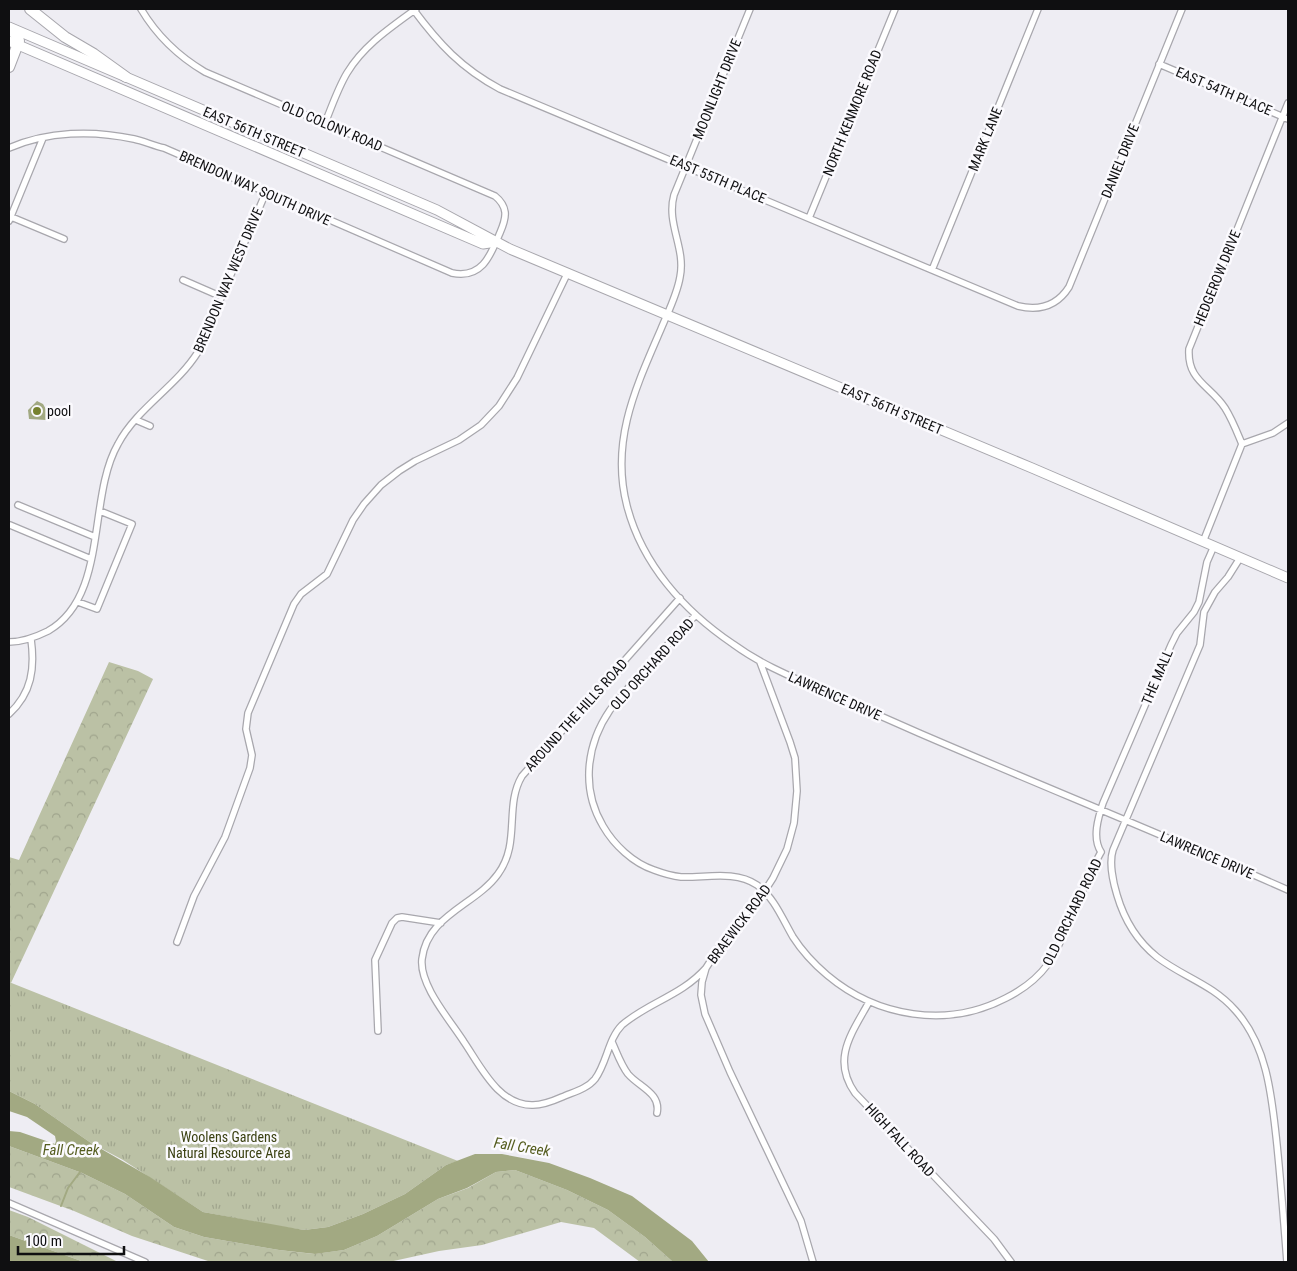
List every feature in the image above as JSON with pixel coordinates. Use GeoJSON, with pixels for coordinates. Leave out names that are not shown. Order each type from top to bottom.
{"type":"FeatureCollection","features":[{"type":"Feature","properties":{"kind":"highway"},"geometry":{"type":"LineString","coordinates":[[30,9],[65,37],[94,54],[126,77]]}},
{"type":"Feature","properties":{"kind":"highway"},"geometry":{"type":"LineString","coordinates":[[9,28],[18,37],[13,43],[9,67]]}},
{"type":"Feature","properties":{"kind":"main road","name":"EAST 56TH STREET"},"geometry":{"type":"LineString","coordinates":[[9,28],[437,210],[496,242],[1288,578]]}},
{"type":"Feature","properties":{"kind":"main road","name":"EAST 56TH STREET"},"geometry":{"type":"LineString","coordinates":[[13,43],[483,244],[496,242]]}},
{"type":"Feature","properties":{"kind":"street","name":"OLD COLONY ROAD"},"geometry":{"type":"LineString","coordinates":[[142,9],[163,39],[192,64],[215,77],[495,196],[504,206],[506,215],[496,242]]}},
{"type":"Feature","properties":{"kind":"street"},"geometry":{"type":"LineString","coordinates":[[325,123],[341,84],[355,62],[377,38],[414,9]]}},
{"type":"Feature","properties":{"kind":"street","name":"EAST 55TH PLACE"},"geometry":{"type":"LineString","coordinates":[[414,9],[445,49],[467,69],[483,80],[509,93],[1018,306],[1034,309],[1047,306]]}},
{"type":"Feature","properties":{"kind":"street","name":"MOONLIGHT DRIVE"},"geometry":{"type":"LineString","coordinates":[[667,314],[678,288],[682,268],[672,218],[671,208],[674,195],[750,9]]}},
{"type":"Feature","properties":{"kind":"street","name":"NORTH KENMORE ROAD"},"geometry":{"type":"LineString","coordinates":[[809,218],[895,9]]}},
{"type":"Feature","properties":{"kind":"street","name":"MARK LANE"},"geometry":{"type":"LineString","coordinates":[[932,270],[1038,9]]}},
{"type":"Feature","properties":{"kind":"street","name":"DANIEL DRIVE"},"geometry":{"type":"LineString","coordinates":[[1047,306],[1060,298],[1070,284],[1182,9]]}},
{"type":"Feature","properties":{"kind":"street","name":"EAST 54TH PLACE"},"geometry":{"type":"LineString","coordinates":[[1159,64],[1286,118]]}},
{"type":"Feature","properties":{"kind":"street","name":"HEDGEROW DRIVE"},"geometry":{"type":"LineString","coordinates":[[1242,444],[1225,407],[1199,381],[1193,372],[1189,359],[1189,349],[1286,118],[1288,103]]}},
{"type":"Feature","properties":{"kind":"street","name":"BRENDON WAY SOUTH DRIVE"},"geometry":{"type":"LineString","coordinates":[[9,148],[43,138],[71,133],[94,133],[136,139],[164,148],[452,272],[461,274],[474,271],[482,266],[496,242]]}},
{"type":"Feature","properties":{"kind":"street"},"geometry":{"type":"LineString","coordinates":[[43,138],[9,218],[64,239]]}},
{"type":"Feature","properties":{"kind":"street","name":"BRENDON WAY WEST DRIVE"},"geometry":{"type":"LineString","coordinates":[[9,642],[31,639],[46,632],[72,611],[78,602],[86,582],[107,471],[112,455],[122,437],[193,360],[202,345],[266,192]]}},
{"type":"Feature","properties":{"kind":"street"},"geometry":{"type":"LineString","coordinates":[[177,942],[194,896],[224,837],[250,768],[252,756],[247,732],[248,713],[294,604],[301,594],[327,574],[353,520],[381,485],[415,461],[459,440],[499,406],[518,378],[568,272]]}},
{"type":"Feature","properties":{"kind":"street"},"geometry":{"type":"LineString","coordinates":[[183,280],[222,297]]}},
{"type":"Feature","properties":{"kind":"street","name":"LAWRENCE DRIVE"},"geometry":{"type":"LineString","coordinates":[[667,314],[629,408],[623,437],[622,473],[626,505],[638,539],[654,567],[696,614],[731,643],[760,662],[946,745],[1288,890]]}},
{"type":"Feature","properties":{"kind":"street"},"geometry":{"type":"LineString","coordinates":[[136,420],[150,426]]}},
{"type":"Feature","properties":{"kind":"street"},"geometry":{"type":"LineString","coordinates":[[1203,542],[1242,444],[1273,433],[1288,422]]}},
{"type":"Feature","properties":{"kind":"street"},"geometry":{"type":"LineString","coordinates":[[18,505],[95,537]]}},
{"type":"Feature","properties":{"kind":"street"},"geometry":{"type":"LineString","coordinates":[[78,602],[97,609],[132,524],[100,511]]}},
{"type":"Feature","properties":{"kind":"street"},"geometry":{"type":"LineString","coordinates":[[10,525],[91,559]]}},
{"type":"Feature","properties":{"kind":"street","name":"THE MALL"},"geometry":{"type":"LineString","coordinates":[[1101,810],[1171,645],[1177,633],[1198,605],[1204,587],[1207,562],[1214,546]]}},
{"type":"Feature","properties":{"kind":"street","name":"THE MALL"},"geometry":{"type":"LineString","coordinates":[[1111,855],[1200,645],[1206,609],[1215,592],[1228,578],[1240,558]]}},
{"type":"Feature","properties":{"kind":"street"},"geometry":{"type":"LineString","coordinates":[[1204,587],[1215,592]]}},
{"type":"Feature","properties":{"kind":"street","name":"AROUND THE HILLS ROAD"},"geometry":{"type":"LineString","coordinates":[[680,598],[522,776],[515,792],[510,849],[501,870],[484,890],[440,923],[423,953],[422,970],[426,983],[486,1075],[505,1096],[523,1104],[540,1105],[586,1087],[597,1076],[616,1033],[623,1024],[649,1007],[678,992],[706,968]]}},
{"type":"Feature","properties":{"kind":"street"},"geometry":{"type":"LineString","coordinates":[[1198,605],[1206,609]]}},
{"type":"Feature","properties":{"kind":"street","name":"OLD ORCHARD ROAD"},"geometry":{"type":"LineString","coordinates":[[696,614],[618,699],[603,721],[594,742],[589,765],[592,803],[602,824],[614,842],[631,858],[648,868],[664,874],[681,877],[735,877],[753,883],[770,899],[795,940],[814,962],[841,986],[869,1002],[888,1009],[930,1016],[953,1015],[985,1007],[1022,990],[1042,972],[1052,958],[1101,852]]}},
{"type":"Feature","properties":{"kind":"street"},"geometry":{"type":"LineString","coordinates":[[9,714],[22,698],[31,681],[34,664],[31,639]]}},
{"type":"Feature","properties":{"kind":"street","name":"BRAEWICK ROAD"},"geometry":{"type":"LineString","coordinates":[[760,662],[790,742],[796,765],[797,791],[794,823],[787,848],[764,892],[722,943],[706,968],[701,995],[705,1014],[730,1072],[801,1221],[813,1262]]}},
{"type":"Feature","properties":{"kind":"street","name":"OLD ORCHARD ROAD"},"geometry":{"type":"LineString","coordinates":[[1101,810],[1097,834],[1098,848],[1101,852],[1111,855]]}},
{"type":"Feature","properties":{"kind":"street"},"geometry":{"type":"LineString","coordinates":[[1111,855],[1114,886],[1125,918],[1135,934],[1158,958],[1207,985],[1226,999],[1242,1018],[1258,1048],[1267,1074],[1274,1117],[1282,1187],[1287,1262]]}},
{"type":"Feature","properties":{"kind":"street"},"geometry":{"type":"LineString","coordinates":[[378,1031],[374,963],[378,950],[392,923],[397,918],[402,917],[440,923]]}},
{"type":"Feature","properties":{"kind":"street","name":"HIGH FALL ROAD"},"geometry":{"type":"LineString","coordinates":[[869,1002],[848,1040],[845,1050],[845,1069],[850,1085],[994,1239],[1011,1262]]}},
{"type":"Feature","properties":{"kind":"street"},"geometry":{"type":"LineString","coordinates":[[612,1042],[629,1074],[652,1094],[658,1106],[657,1113]]}},
{"type":"Feature","properties":{"kind":"street"},"geometry":{"type":"LineString","coordinates":[[9,1204],[137,1261],[145,1262]]}},
{"type":"Feature","properties":{"kind":"green space"},"geometry":{"type":"Polygon","coordinates":[[[109,662],[138,671],[153,679],[11,983],[9,982],[9,857],[19,860],[109,662]]]}},
{"type":"Feature","properties":{"kind":"green space","name":"Woolens Gardens Natural Resource Area"},"geometry":{"type":"Polygon","coordinates":[[[9,982],[458,1161],[446,1165],[405,1194],[363,1214],[328,1227],[304,1230],[203,1212],[123,1160],[91,1143],[35,1104],[9,1091],[9,982]]]}},
{"type":"Feature","properties":{"kind":"green space"},"geometry":{"type":"Polygon","coordinates":[[[9,1146],[82,1173],[125,1194],[174,1227],[204,1237],[314,1254],[344,1250],[377,1236],[438,1199],[468,1188],[496,1172],[515,1170],[567,1190],[608,1210],[645,1237],[673,1262],[640,1262],[594,1228],[561,1222],[482,1245],[439,1251],[389,1262],[211,1262],[132,1236],[74,1211],[9,1187],[9,1146]]]}},
{"type":"Feature","properties":{"kind":"green space"},"geometry":{"type":"Polygon","coordinates":[[[9,1210],[28,1217],[118,1262],[84,1262],[9,1235],[9,1210]]]}},
{"type":"Feature","properties":{"kind":"water","name":"pool"},"geometry":{"type":"Polygon","coordinates":[[[37,401],[43,404],[48,413],[46,420],[29,419],[28,410],[37,401]]]}},
{"type":"Feature","properties":{"kind":"water","name":"Fall Creek"},"geometry":{"type":"Polygon","coordinates":[[[9,1091],[35,1104],[91,1143],[150,1177],[203,1212],[304,1230],[328,1227],[363,1214],[405,1194],[446,1165],[475,1154],[502,1154],[549,1163],[632,1196],[692,1241],[709,1262],[673,1262],[645,1237],[608,1210],[567,1190],[515,1170],[496,1172],[467,1188],[438,1199],[377,1236],[344,1250],[315,1254],[204,1237],[174,1227],[125,1194],[82,1173],[9,1146],[9,1131],[20,1132],[55,1144],[56,1141],[55,1136],[27,1117],[9,1111],[9,1091]]]}},
{"type":"Feature","properties":{"kind":"water"},"geometry":{"type":"Polygon","coordinates":[[[9,1235],[84,1262],[9,1261],[9,1235]]]}},
{"type":"Feature","properties":{"kind":"waterway"},"geometry":{"type":"LineString","coordinates":[[61,1206],[68,1188],[80,1172]]}},
{"type":"Feature","properties":{"kind":"place","name":"pool"},"geometry":{"type":"Point","coordinates":[37,411]}}]}
